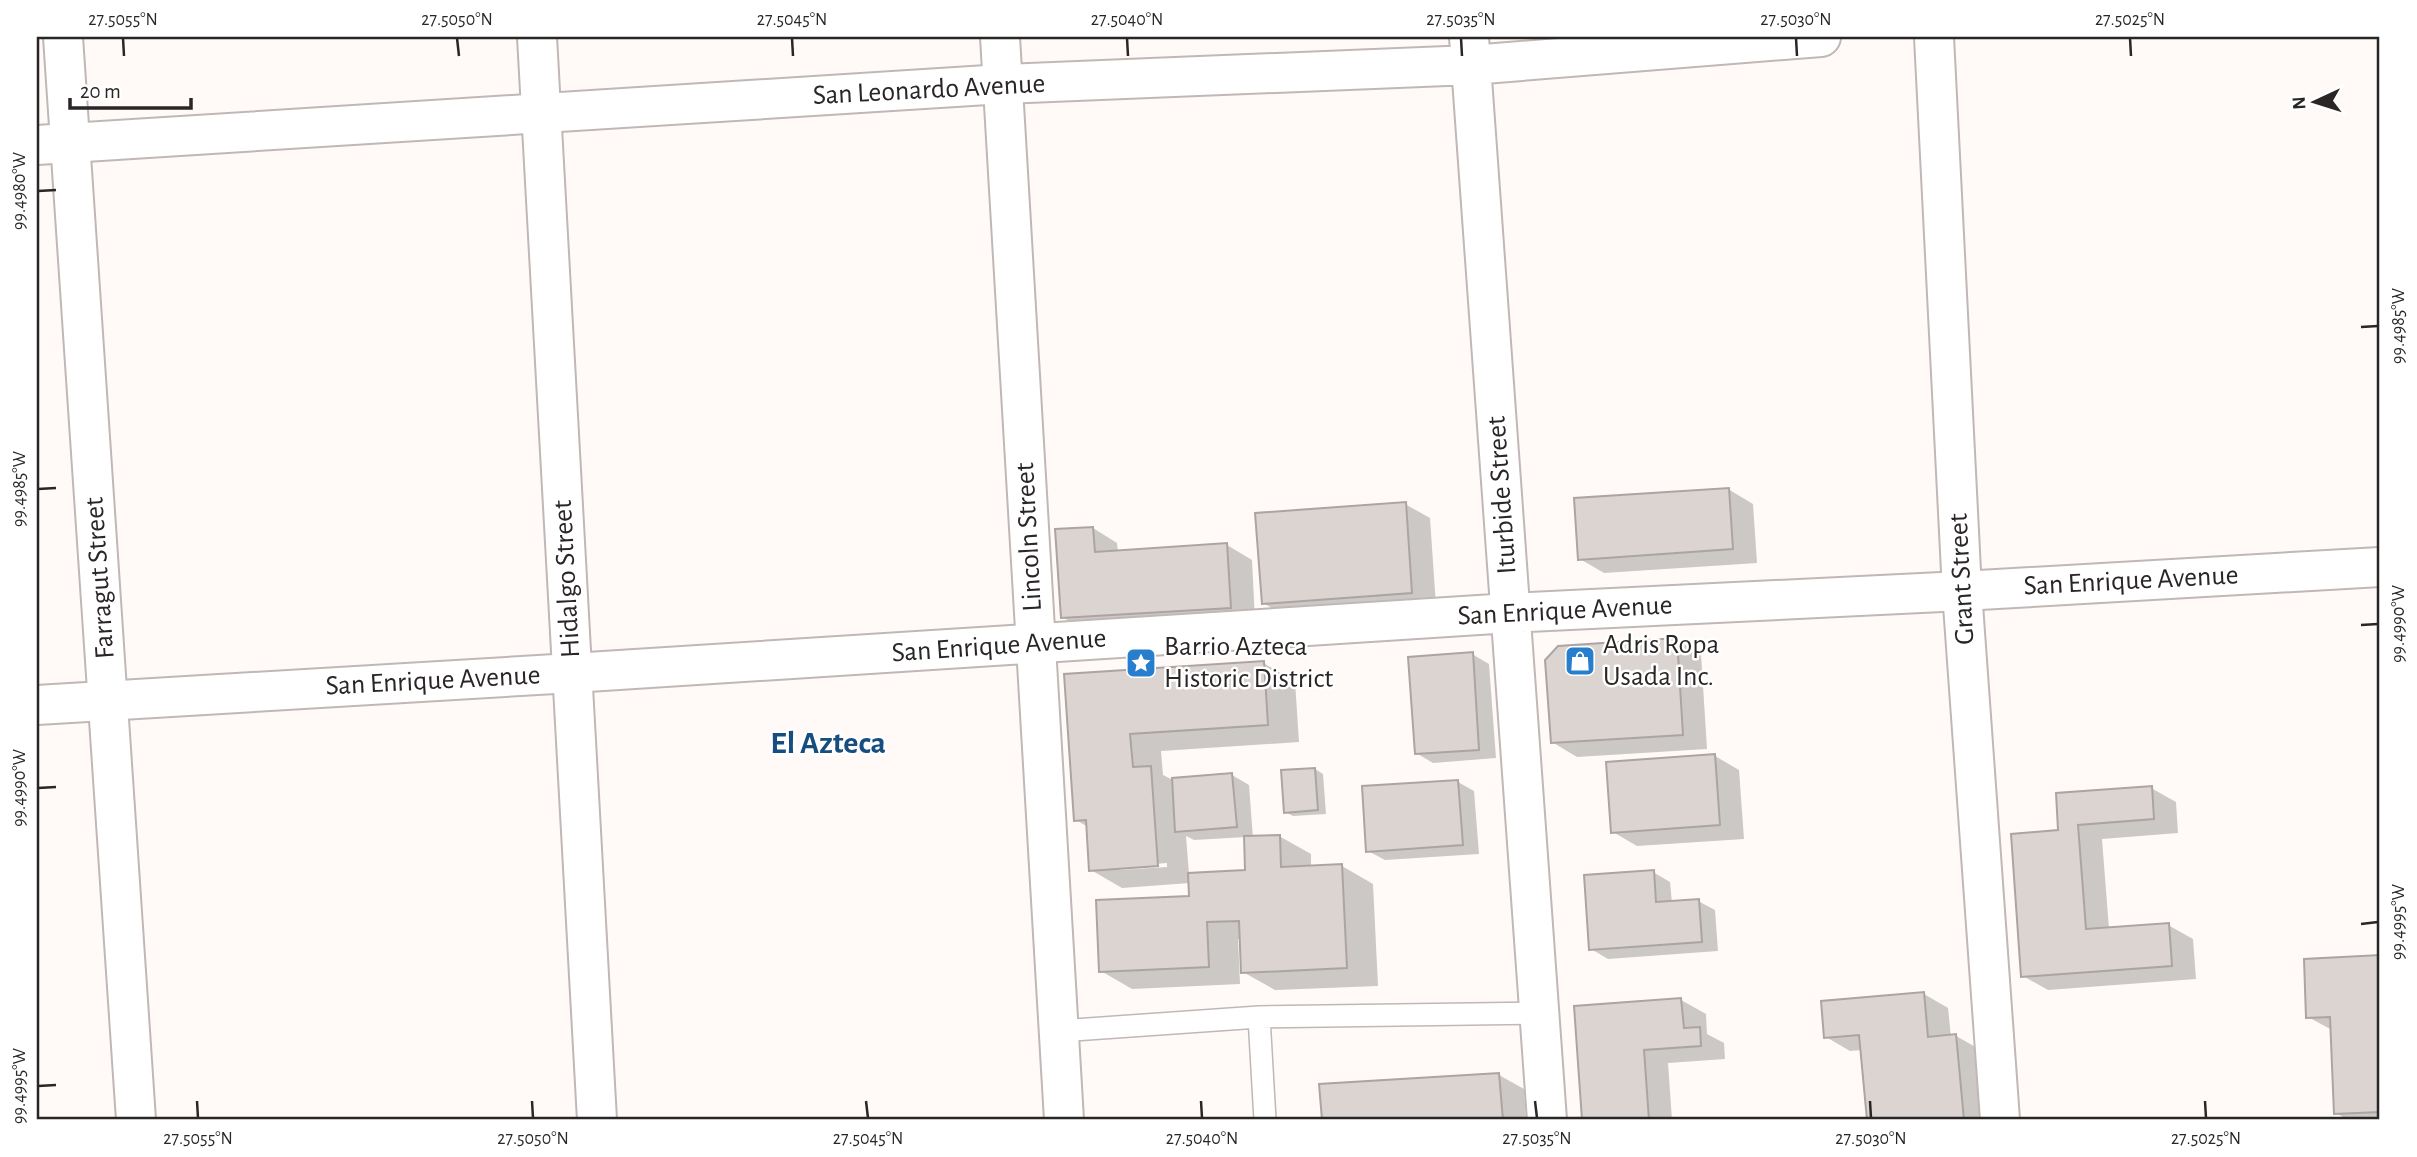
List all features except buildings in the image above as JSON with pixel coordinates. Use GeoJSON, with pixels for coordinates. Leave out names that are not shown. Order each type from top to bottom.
{"type":"FeatureCollection","features":[{"type":"Feature","properties":{"kind":"street","name":"Farragut Street"},"geometry":{"type":"LineString","coordinates":[[63,37],[53,144],[108,700],[136,1120]]}},
{"type":"Feature","properties":{"kind":"street","name":"Hidalgo Street"},"geometry":{"type":"LineString","coordinates":[[537,37],[597,1120]]}},
{"type":"Feature","properties":{"kind":"street","name":"Lincoln Street"},"geometry":{"type":"LineString","coordinates":[[1000,37],[1064,1120]]}},
{"type":"Feature","properties":{"kind":"street","name":"San Leonardo Avenue"},"geometry":{"type":"LineString","coordinates":[[53,144],[1003,84],[1470,51],[1821,37]]}},
{"type":"Feature","properties":{"kind":"street","name":"Grant Street"},"geometry":{"type":"LineString","coordinates":[[1934,37],[1962,591],[2000,1120]]}},
{"type":"Feature","properties":{"kind":"street","name":"Iturbide Street"},"geometry":{"type":"LineString","coordinates":[[1470,51],[1547,1120]]}},
{"type":"Feature","properties":{"kind":"street","name":"San Enrique Avenue"},"geometry":{"type":"LineString","coordinates":[[37,705],[1510,613],[2380,567]]}},
{"type":"Feature","properties":{"kind":"lane"},"geometry":{"type":"LineString","coordinates":[[1059,1031],[1259,1017],[1539,1013]]}},
{"type":"Feature","properties":{"kind":"lane"},"geometry":{"type":"LineString","coordinates":[[1259,1017],[1265,1120]]}},
{"type":"Feature","properties":{"kind":"place","name":"Adris Ropa Usada Inc."},"geometry":{"type":"Point","coordinates":[1580,661]}},
{"type":"Feature","properties":{"kind":"place","name":"Barrio Azteca Historic District"},"geometry":{"type":"Point","coordinates":[1141,663]}},
{"type":"Feature","properties":{"kind":"district","name":"El Azteca"},"geometry":{"type":"Point","coordinates":[828,743]}}]}
